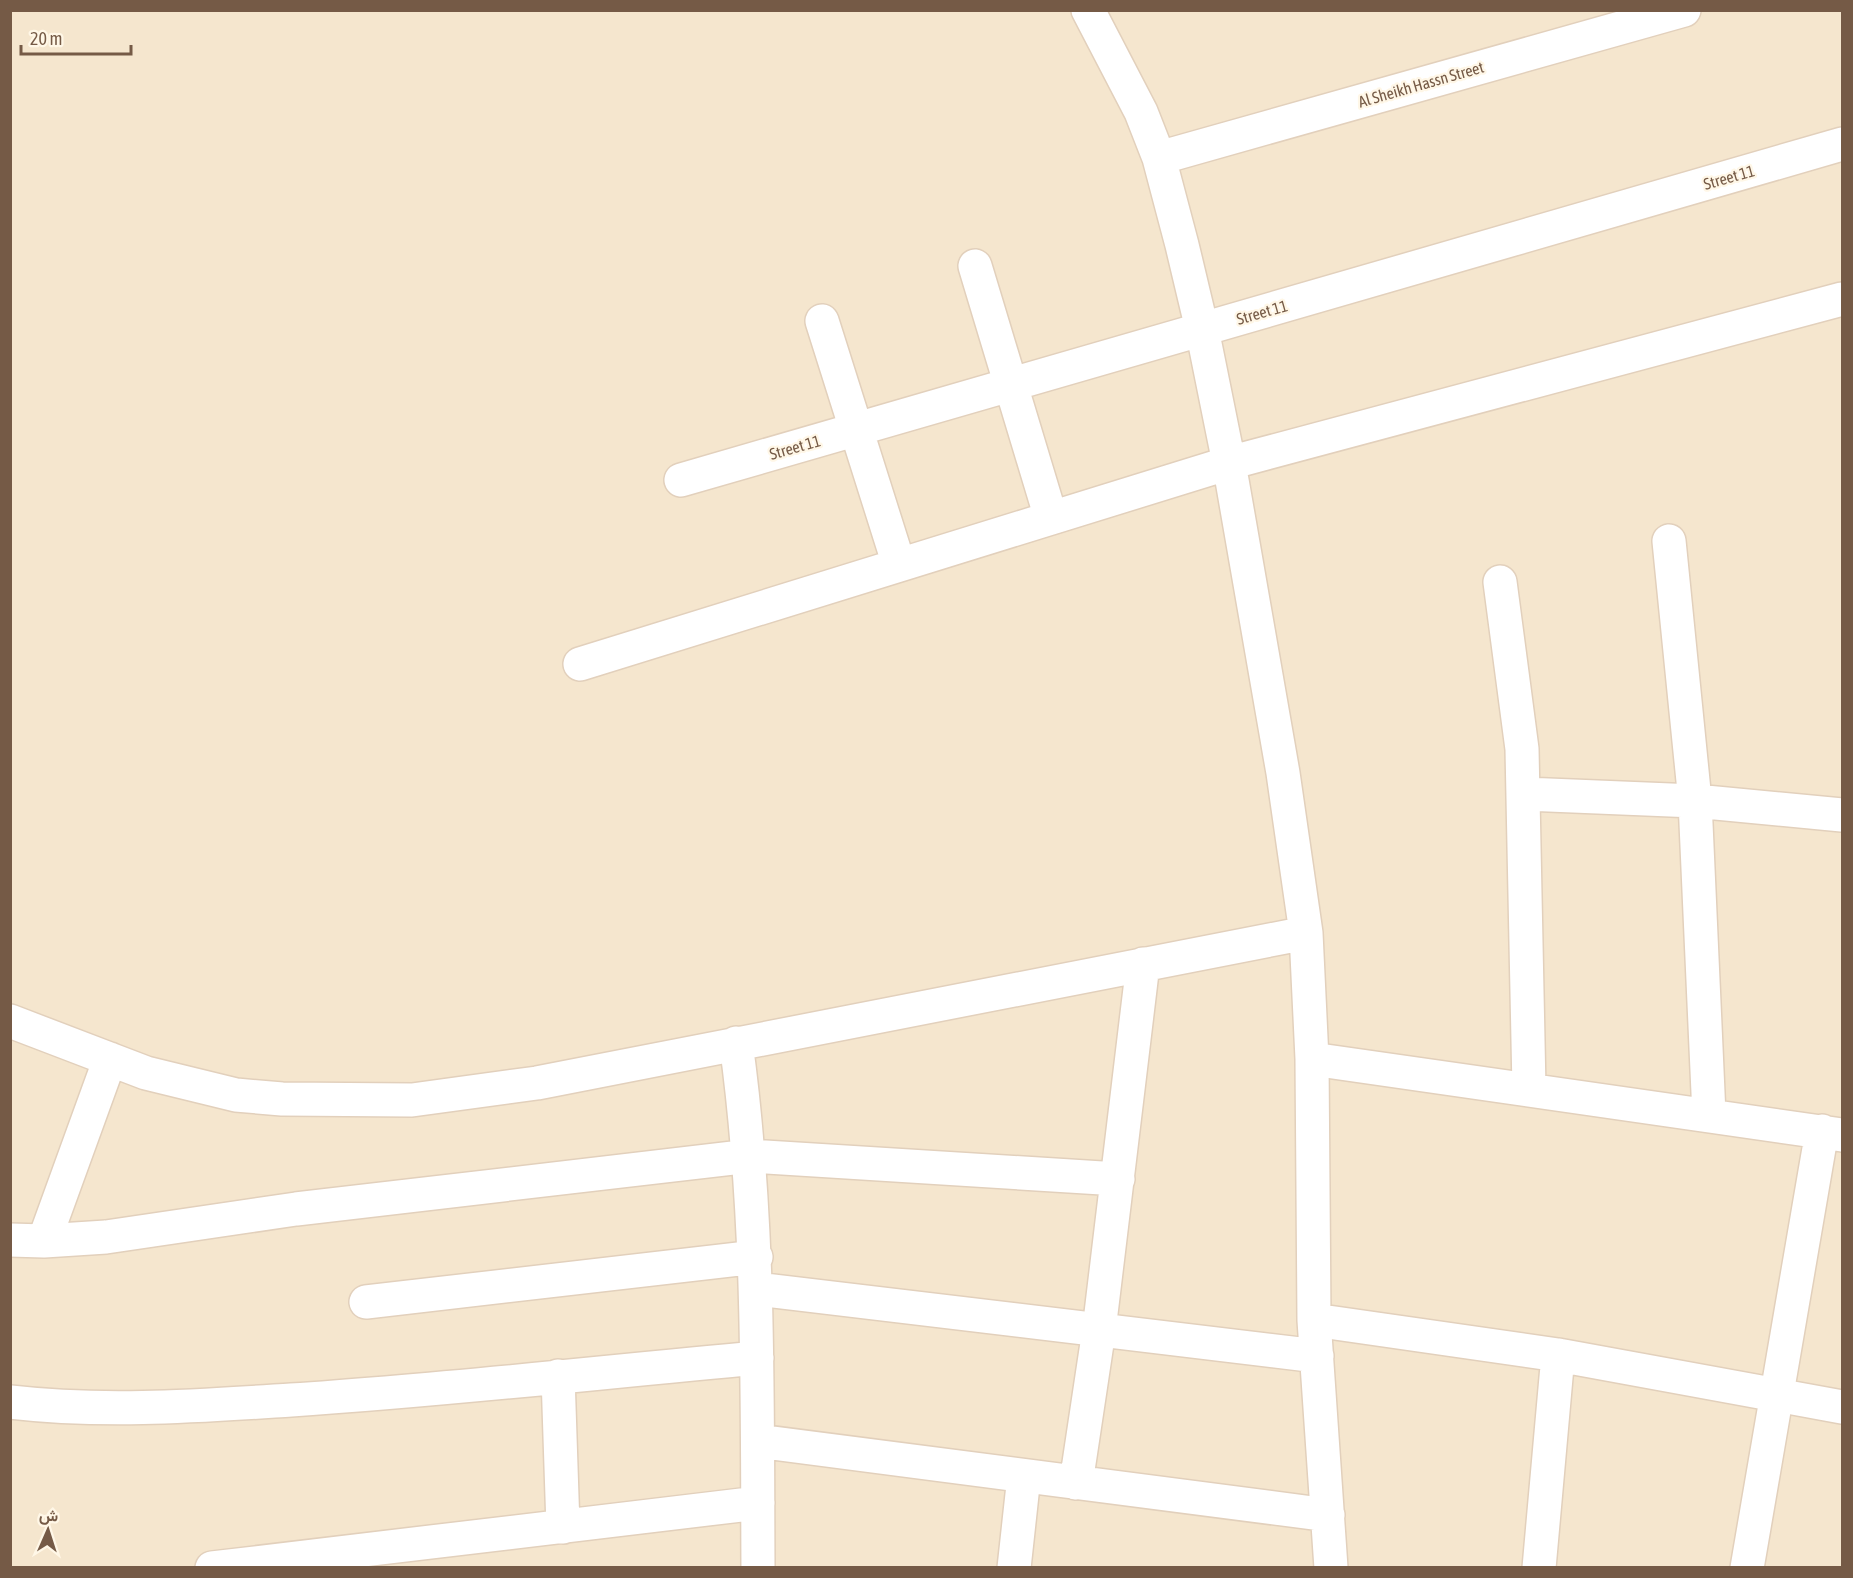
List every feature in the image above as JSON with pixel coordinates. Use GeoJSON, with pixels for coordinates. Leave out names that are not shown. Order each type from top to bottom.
{"type":"FeatureCollection","features":[{"type":"Feature","properties":{"kind":"street"},"geometry":{"type":"LineString","coordinates":[[1088,10],[1141,112],[1159,158],[1202,329],[1229,463],[1283,773],[1306,933],[1312,1059],[1314,1320],[1331,1568]]}},
{"type":"Feature","properties":{"kind":"street","name":"Al Sheikh Hassn Street"},"geometry":{"type":"LineString","coordinates":[[1159,158],[1684,10]]}},
{"type":"Feature","properties":{"kind":"street","name":"Street 11"},"geometry":{"type":"LineString","coordinates":[[681,480],[1842,144]]}},
{"type":"Feature","properties":{"kind":"street"},"geometry":{"type":"LineString","coordinates":[[975,266],[1051,518]]}},
{"type":"Feature","properties":{"kind":"street"},"geometry":{"type":"LineString","coordinates":[[580,664],[1229,463],[1842,299]]}},
{"type":"Feature","properties":{"kind":"street"},"geometry":{"type":"LineString","coordinates":[[822,321],[899,565]]}},
{"type":"Feature","properties":{"kind":"street"},"geometry":{"type":"LineString","coordinates":[[1669,541],[1695,801],[1709,1115]]}},
{"type":"Feature","properties":{"kind":"street"},"geometry":{"type":"LineString","coordinates":[[1500,582],[1518,710],[1524,794],[1528,1089]]}},
{"type":"Feature","properties":{"kind":"street"},"geometry":{"type":"LineString","coordinates":[[1524,794],[1695,801],[1842,815]]}},
{"type":"Feature","properties":{"kind":"street"},"geometry":{"type":"LineString","coordinates":[[10,1021],[187,1085],[237,1095],[282,1099],[412,1100],[537,1083],[1306,933]]}},
{"type":"Feature","properties":{"kind":"street"},"geometry":{"type":"LineString","coordinates":[[1076,1483],[1100,1330],[1143,964]]}},
{"type":"Feature","properties":{"kind":"street"},"geometry":{"type":"LineString","coordinates":[[736,1043],[750,1156],[756,1273],[759,1568]]}},
{"type":"Feature","properties":{"kind":"street"},"geometry":{"type":"LineString","coordinates":[[44,1241],[110,1059]]}},
{"type":"Feature","properties":{"kind":"street"},"geometry":{"type":"LineString","coordinates":[[1312,1059],[1832,1133],[1776,1395],[1747,1568]]}},
{"type":"Feature","properties":{"kind":"street"},"geometry":{"type":"LineString","coordinates":[[10,1240],[44,1241],[116,1236],[296,1209],[750,1156],[1118,1179]]}},
{"type":"Feature","properties":{"kind":"street"},"geometry":{"type":"LineString","coordinates":[[366,1302],[756,1273],[1100,1330],[1317,1356]]}},
{"type":"Feature","properties":{"kind":"street"},"geometry":{"type":"LineString","coordinates":[[1314,1320],[1558,1355],[1842,1407]]}},
{"type":"Feature","properties":{"kind":"street"},"geometry":{"type":"LineString","coordinates":[[1539,1568],[1558,1355]]}},
{"type":"Feature","properties":{"kind":"street"},"geometry":{"type":"LineString","coordinates":[[10,1402],[117,1410],[183,1407],[354,1396],[757,1358]]}},
{"type":"Feature","properties":{"kind":"street"},"geometry":{"type":"LineString","coordinates":[[558,1376],[563,1527]]}},
{"type":"Feature","properties":{"kind":"street"},"geometry":{"type":"LineString","coordinates":[[758,1441],[1328,1515]]}},
{"type":"Feature","properties":{"kind":"street"},"geometry":{"type":"LineString","coordinates":[[1014,1568],[1024,1476]]}},
{"type":"Feature","properties":{"kind":"street"},"geometry":{"type":"LineString","coordinates":[[212,1568],[758,1503]]}},
{"type":"Feature","properties":{"kind":"shaded area"},"geometry":{"type":"Polygon","coordinates":[[[11,11],[1842,11],[1842,1567],[11,1568],[11,11]]]}}]}
